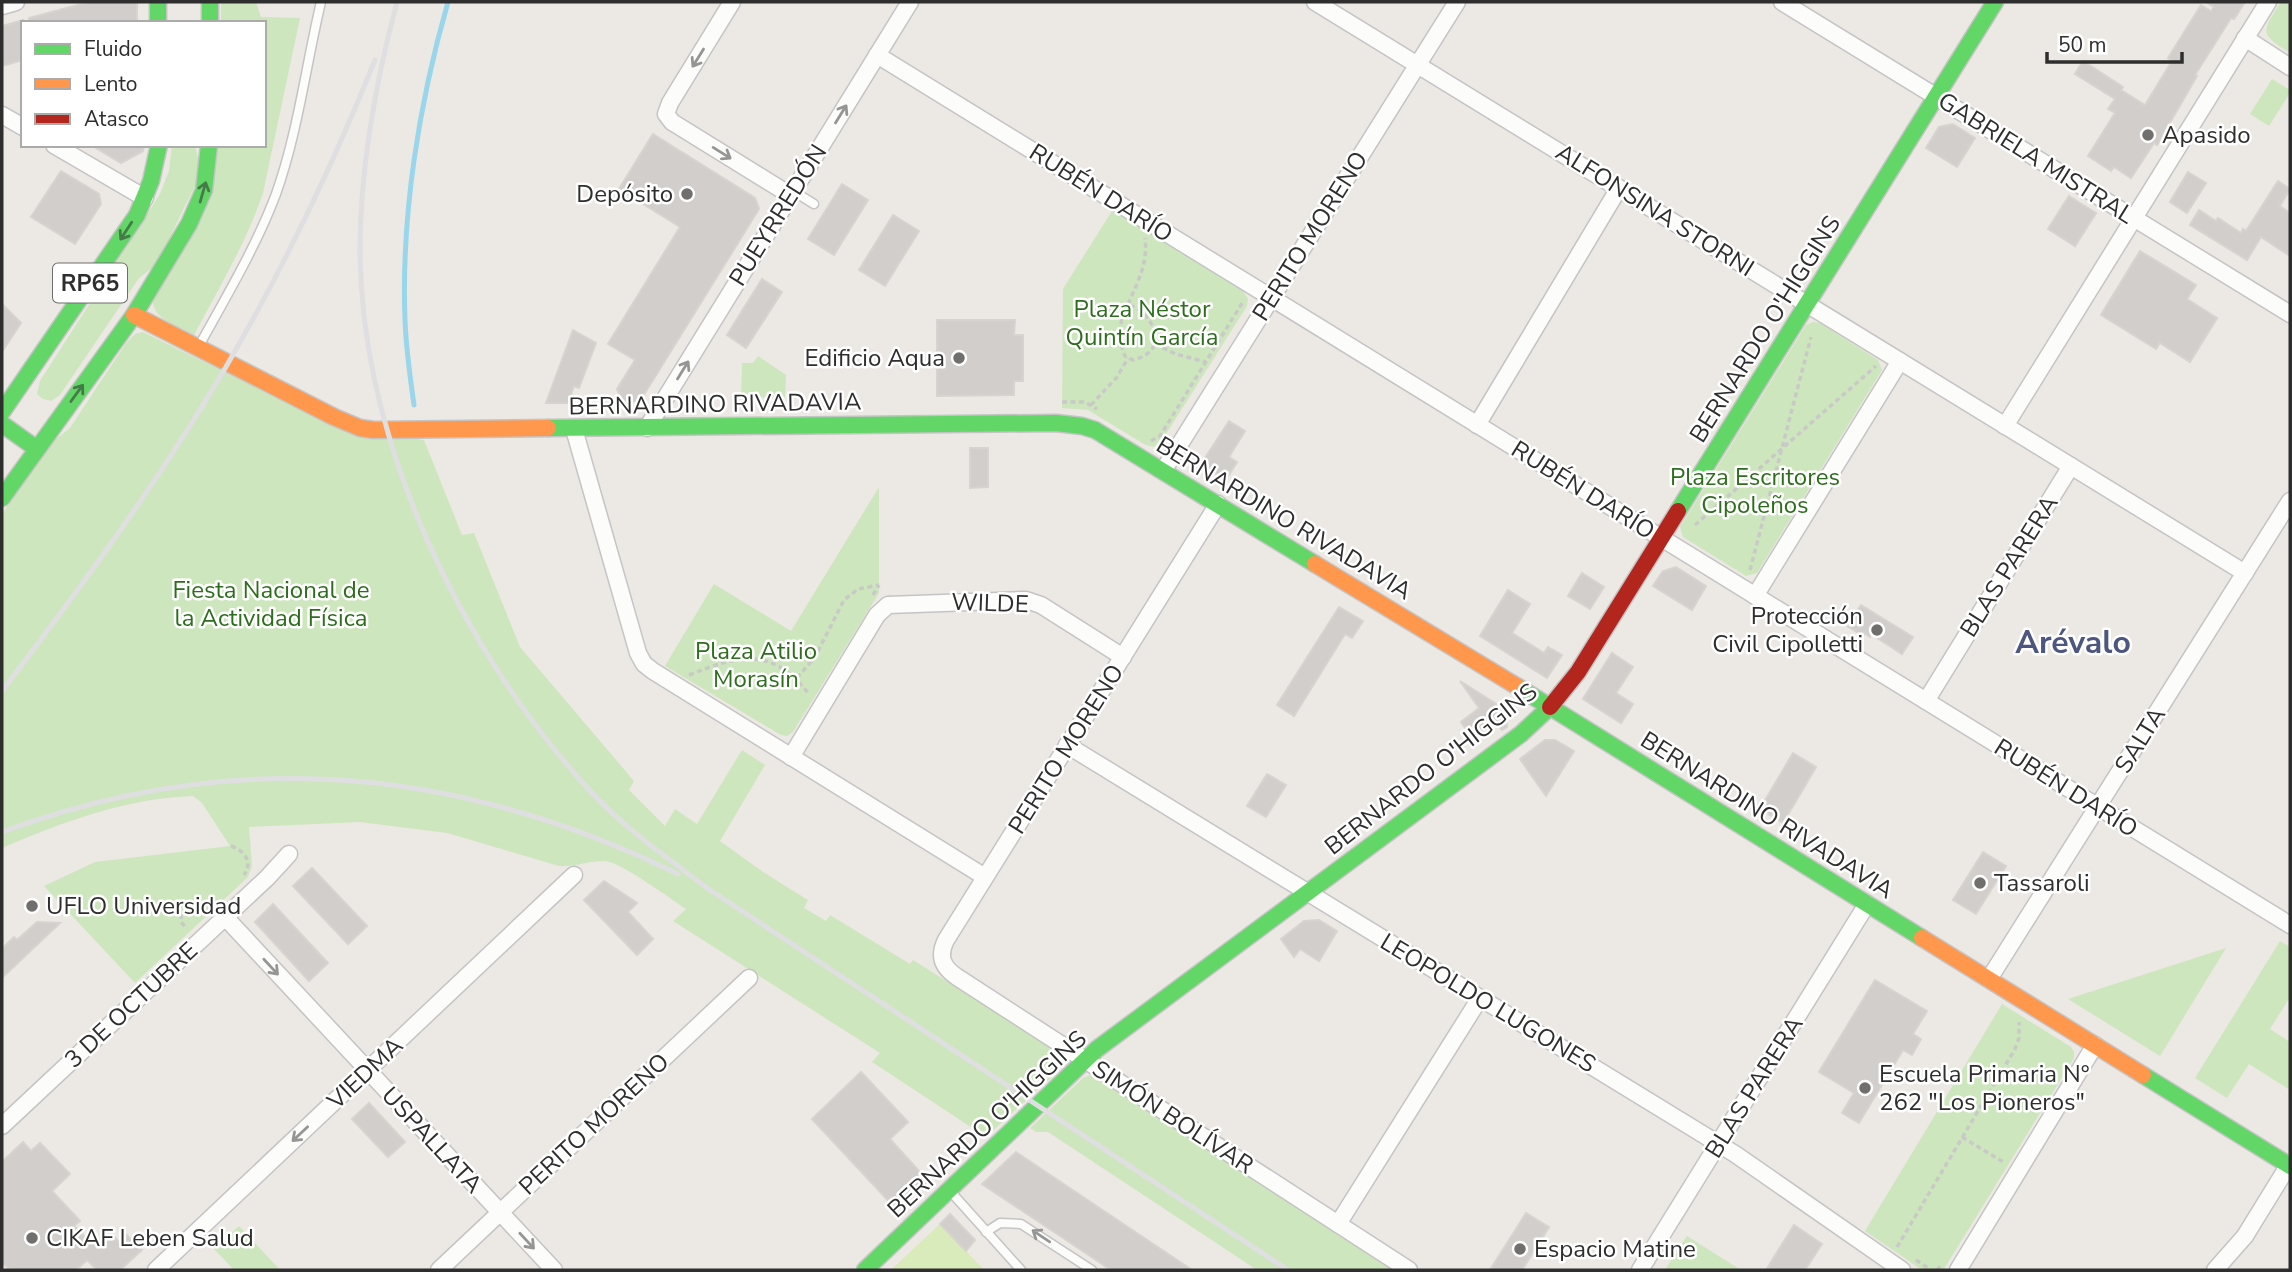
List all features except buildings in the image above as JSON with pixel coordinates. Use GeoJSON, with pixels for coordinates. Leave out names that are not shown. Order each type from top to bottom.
{"type":"FeatureCollection","features":[{"type":"Feature","properties":{"kind":"main road"},"geometry":{"type":"LineString","coordinates":[[158,2],[158,21]]}},
{"type":"Feature","properties":{"kind":"main road"},"geometry":{"type":"LineString","coordinates":[[209,21],[210,2]]}},
{"type":"Feature","properties":{"kind":"main road","name":"BERNARDO O'HIGGINS"},"geometry":{"type":"LineString","coordinates":[[865,1270],[1084,1060],[1521,734],[1550,708],[1578,672],[1995,2]]}},
{"type":"Feature","properties":{"kind":"main road","name":"RP65"},"geometry":{"type":"LineString","coordinates":[[2,412],[124,235],[145,198],[155,172],[159,147]]}},
{"type":"Feature","properties":{"kind":"main road","name":"RP65"},"geometry":{"type":"LineString","coordinates":[[2,498],[134,315],[198,208],[208,172],[209,147]]}},
{"type":"Feature","properties":{"kind":"main road","name":"BERNARDINO RIVADAVIA"},"geometry":{"type":"LineString","coordinates":[[134,315],[334,417],[360,428],[388,432],[1069,423],[1095,430],[2290,1165]]}},
{"type":"Feature","properties":{"kind":"main road"},"geometry":{"type":"LineString","coordinates":[[2,424],[37,449]]}},
{"type":"Feature","properties":{"kind":"street"},"geometry":{"type":"LineString","coordinates":[[2,6],[16,2]]}},
{"type":"Feature","properties":{"kind":"street"},"geometry":{"type":"LineString","coordinates":[[732,2],[670,103],[666,114],[672,122],[792,193]]}},
{"type":"Feature","properties":{"kind":"street","name":"PUEYRREDÓN"},"geometry":{"type":"LineString","coordinates":[[647,428],[910,2]]}},
{"type":"Feature","properties":{"kind":"street","name":"ALFONSINA STORNI"},"geometry":{"type":"LineString","coordinates":[[1315,2],[2245,573]]}},
{"type":"Feature","properties":{"kind":"street","name":"PERITO MORENO"},"geometry":{"type":"LineString","coordinates":[[1163,471],[1457,2]]}},
{"type":"Feature","properties":{"kind":"street","name":"GABRIELA MISTRAL"},"geometry":{"type":"LineString","coordinates":[[1782,2],[2290,314]]}},
{"type":"Feature","properties":{"kind":"street"},"geometry":{"type":"LineString","coordinates":[[2005,426],[2268,2]]}},
{"type":"Feature","properties":{"kind":"street"},"geometry":{"type":"LineString","coordinates":[[2245,38],[2290,67]]}},
{"type":"Feature","properties":{"kind":"street","name":"RUBÉN DARÍO"},"geometry":{"type":"LineString","coordinates":[[877,55],[2290,925]]}},
{"type":"Feature","properties":{"kind":"street"},"geometry":{"type":"LineString","coordinates":[[2,115],[21,126]]}},
{"type":"Feature","properties":{"kind":"street"},"geometry":{"type":"LineString","coordinates":[[57,147],[145,198]]}},
{"type":"Feature","properties":{"kind":"street"},"geometry":{"type":"LineString","coordinates":[[1477,425],[1619,188]]}},
{"type":"Feature","properties":{"kind":"street"},"geometry":{"type":"LineString","coordinates":[[1755,596],[1900,361]]}},
{"type":"Feature","properties":{"kind":"street"},"geometry":{"type":"LineString","coordinates":[[574,429],[638,653],[644,664],[985,877]]}},
{"type":"Feature","properties":{"kind":"street","name":"BLAS PARERA"},"geometry":{"type":"LineString","coordinates":[[1926,701],[2071,466]]}},
{"type":"Feature","properties":{"kind":"street","name":"SALTA"},"geometry":{"type":"LineString","coordinates":[[1990,979],[2290,501]]}},
{"type":"Feature","properties":{"kind":"street","name":"PERITO MORENO"},"geometry":{"type":"LineString","coordinates":[[942,959],[946,940],[1218,505]]}},
{"type":"Feature","properties":{"kind":"street","name":"WILDE"},"geometry":{"type":"LineString","coordinates":[[879,601],[896,603],[1027,600],[1041,605],[1123,657]]}},
{"type":"Feature","properties":{"kind":"street"},"geometry":{"type":"LineString","coordinates":[[790,757],[875,618],[879,601]]}},
{"type":"Feature","properties":{"kind":"street","name":"LEOPOLDO LUGONES"},"geometry":{"type":"LineString","coordinates":[[1068,746],[1719,1143],[1902,1270]]}},
{"type":"Feature","properties":{"kind":"street","name":"3 DE OCTUBRE"},"geometry":{"type":"LineString","coordinates":[[2,1126],[289,854]]}},
{"type":"Feature","properties":{"kind":"street","name":"VIEDMA"},"geometry":{"type":"LineString","coordinates":[[156,1270],[574,875]]}},
{"type":"Feature","properties":{"kind":"street","name":"BLAS PARERA"},"geometry":{"type":"LineString","coordinates":[[1640,1270],[1867,904]]}},
{"type":"Feature","properties":{"kind":"street","name":"USPALLATA"},"geometry":{"type":"LineString","coordinates":[[225,917],[554,1270]]}},
{"type":"Feature","properties":{"kind":"street","name":"SIMÓN BOLÍVAR"},"geometry":{"type":"LineString","coordinates":[[942,959],[952,973],[1409,1270]]}},
{"type":"Feature","properties":{"kind":"street","name":"PERITO MORENO"},"geometry":{"type":"LineString","coordinates":[[439,1270],[749,978]]}},
{"type":"Feature","properties":{"kind":"street"},"geometry":{"type":"LineString","coordinates":[[1338,1224],[1480,998]]}},
{"type":"Feature","properties":{"kind":"street"},"geometry":{"type":"LineString","coordinates":[[1958,1270],[2095,1045]]}},
{"type":"Feature","properties":{"kind":"street"},"geometry":{"type":"LineString","coordinates":[[2215,1270],[2245,1236],[2290,1165]]}},
{"type":"Feature","properties":{"kind":"lane"},"geometry":{"type":"LineString","coordinates":[[199,348],[276,194],[292,135],[321,2]]}},
{"type":"Feature","properties":{"kind":"lane"},"geometry":{"type":"LineString","coordinates":[[792,193],[814,204]]}},
{"type":"Feature","properties":{"kind":"lane"},"geometry":{"type":"LineString","coordinates":[[949,1190],[1021,1270]]}},
{"type":"Feature","properties":{"kind":"lane"},"geometry":{"type":"LineString","coordinates":[[986,1232],[1000,1223],[1021,1224],[1092,1270]]}},
{"type":"Feature","properties":{"kind":"path"},"geometry":{"type":"LineString","coordinates":[[1128,305],[1138,309],[1150,322],[1155,334],[1155,344],[1136,360],[1128,358],[1122,347],[1122,314],[1144,267],[1145,236],[1157,244]]}},
{"type":"Feature","properties":{"kind":"path"},"geometry":{"type":"LineString","coordinates":[[1146,440],[1161,439],[1243,303],[1244,299],[1240,295]]}},
{"type":"Feature","properties":{"kind":"path"},"geometry":{"type":"LineString","coordinates":[[1750,571],[1814,325]]}},
{"type":"Feature","properties":{"kind":"path"},"geometry":{"type":"LineString","coordinates":[[1155,344],[1176,354],[1206,362]]}},
{"type":"Feature","properties":{"kind":"path"},"geometry":{"type":"LineString","coordinates":[[1091,405],[1117,377],[1128,358]]}},
{"type":"Feature","properties":{"kind":"path"},"geometry":{"type":"LineString","coordinates":[[1873,361],[1877,366],[1876,372]]}},
{"type":"Feature","properties":{"kind":"path"},"geometry":{"type":"LineString","coordinates":[[1695,525],[1877,366]]}},
{"type":"Feature","properties":{"kind":"path"},"geometry":{"type":"LineString","coordinates":[[1062,402],[1081,402],[1104,413]]}},
{"type":"Feature","properties":{"kind":"path"},"geometry":{"type":"LineString","coordinates":[[1744,570],[1750,571],[1756,567]]}},
{"type":"Feature","properties":{"kind":"path"},"geometry":{"type":"LineString","coordinates":[[796,678],[816,657],[844,600],[858,589],[879,585],[879,601]]}},
{"type":"Feature","properties":{"kind":"path"},"geometry":{"type":"LineString","coordinates":[[701,682],[689,675],[726,661],[760,660],[776,665],[796,678],[811,696]]}},
{"type":"Feature","properties":{"kind":"path"},"geometry":{"type":"LineString","coordinates":[[231,846],[241,851],[247,859],[247,870],[242,877]]}},
{"type":"Feature","properties":{"kind":"path"},"geometry":{"type":"LineString","coordinates":[[181,914],[181,922],[187,929],[196,920]]}},
{"type":"Feature","properties":{"kind":"path"},"geometry":{"type":"LineString","coordinates":[[1896,1247],[2017,1046],[2019,1020],[2028,1026]]}},
{"type":"Feature","properties":{"kind":"path"},"geometry":{"type":"LineString","coordinates":[[1962,1137],[2005,1163]]}},
{"type":"Feature","properties":{"kind":"path"},"geometry":{"type":"LineString","coordinates":[[1937,1270],[1947,1256]]}},
{"type":"Feature","properties":{"kind":"green space"},"geometry":{"type":"Polygon","coordinates":[[[221,2],[256,2],[261,17],[300,18],[263,193],[240,248],[194,335],[158,314],[153,302],[218,147],[266,147],[266,21],[221,21],[221,2]]]}},
{"type":"Feature","properties":{"kind":"green space"},"geometry":{"type":"Polygon","coordinates":[[[2281,2],[2290,2],[2290,53],[2272,41],[2266,31],[2281,2]]]}},
{"type":"Feature","properties":{"kind":"green space"},"geometry":{"type":"Polygon","coordinates":[[[2272,79],[2290,90],[2290,93],[2269,126],[2250,114],[2272,79]]]}},
{"type":"Feature","properties":{"kind":"green space"},"geometry":{"type":"Polygon","coordinates":[[[172,147],[195,147],[199,162],[196,184],[156,265],[139,278],[60,395],[51,401],[43,399],[37,394],[40,381],[160,194],[169,171],[172,147]]]}},
{"type":"Feature","properties":{"kind":"green space","name":"Plaza Néstor Quintín García"},"geometry":{"type":"Polygon","coordinates":[[[1112,211],[1243,291],[1248,299],[1247,306],[1161,442],[1153,447],[1088,410],[1062,408],[1063,289],[1112,211]]]}},
{"type":"Feature","properties":{"kind":"green space","name":"Plaza Escritores Cipoleños"},"geometry":{"type":"Polygon","coordinates":[[[1820,323],[1878,360],[1882,370],[1757,573],[1746,576],[1683,537],[1680,527],[1806,325],[1820,323]]]}},
{"type":"Feature","properties":{"kind":"green space","name":"Fiesta Nacional de la Actividad Física"},"geometry":{"type":"Polygon","coordinates":[[[143,332],[341,429],[424,440],[462,535],[474,533],[520,647],[634,781],[629,790],[665,826],[675,809],[697,824],[742,750],[765,765],[720,841],[808,900],[804,908],[826,921],[830,915],[910,964],[913,960],[1052,1048],[1059,1059],[1056,1073],[986,1137],[872,1062],[880,1053],[673,921],[686,909],[621,867],[604,861],[559,866],[447,833],[360,822],[249,827],[252,866],[248,877],[135,983],[44,886],[95,862],[230,846],[202,803],[193,796],[120,806],[48,829],[2,848],[2,514],[51,443],[70,428],[126,343],[135,334],[143,332]]]}},
{"type":"Feature","properties":{"kind":"green space"},"geometry":{"type":"Polygon","coordinates":[[[758,356],[786,375],[785,397],[741,398],[742,363],[753,363],[758,356]]]}},
{"type":"Feature","properties":{"kind":"green space","name":"Plaza Atilio Morasín"},"geometry":{"type":"Polygon","coordinates":[[[879,487],[879,593],[793,732],[787,736],[781,735],[665,666],[714,584],[791,631],[879,487]]]}},
{"type":"Feature","properties":{"kind":"green space"},"geometry":{"type":"Polygon","coordinates":[[[2280,941],[2290,947],[2290,997],[2270,1029],[2290,1042],[2290,1090],[2249,1064],[2227,1098],[2195,1078],[2280,941]]]}},
{"type":"Feature","properties":{"kind":"green space"},"geometry":{"type":"Polygon","coordinates":[[[2226,948],[2160,1056],[2068,999],[2226,948]]]}},
{"type":"Feature","properties":{"kind":"green space"},"geometry":{"type":"Polygon","coordinates":[[[2002,1004],[2071,1047],[2074,1058],[1944,1269],[1922,1270],[1865,1231],[2002,1004]]]}},
{"type":"Feature","properties":{"kind":"green space"},"geometry":{"type":"Polygon","coordinates":[[[1090,1075],[1392,1270],[1257,1270],[1048,1132],[1036,1132],[1030,1128],[1083,1078],[1090,1075]]]}},
{"type":"Feature","properties":{"kind":"green space"},"geometry":{"type":"Polygon","coordinates":[[[940,1224],[984,1270],[891,1270],[940,1224]]]}},
{"type":"Feature","properties":{"kind":"green space"},"geometry":{"type":"Polygon","coordinates":[[[239,1226],[280,1270],[234,1270],[214,1249],[239,1226]]]}},
{"type":"Feature","properties":{"kind":"green space"},"geometry":{"type":"Polygon","coordinates":[[[1687,1236],[1741,1270],[1665,1270],[1687,1236]]]}},
{"type":"Feature","properties":{"kind":"waterway"},"geometry":{"type":"LineString","coordinates":[[414,405],[405,320],[409,200],[428,80],[448,2]]}},
{"type":"Feature","properties":{"kind":"railway"},"geometry":{"type":"LineString","coordinates":[[397,2],[382,64],[366,157],[360,252],[365,325],[379,398],[400,471],[428,543],[463,612],[502,677],[546,738],[593,794],[634,832],[707,888],[1288,1270]]}},
{"type":"Feature","properties":{"kind":"railway"},"geometry":{"type":"LineString","coordinates":[[2,691],[120,531],[227,365],[307,215],[375,60]]}},
{"type":"Feature","properties":{"kind":"railway"},"geometry":{"type":"LineString","coordinates":[[2,832],[89,805],[175,787],[260,779],[344,780],[428,791],[511,810],[595,838],[678,874]]}},
{"type":"Feature","properties":{"kind":"traffic: fast"},"geometry":{"type":"LineString","coordinates":[[158,2],[158,21]]}},
{"type":"Feature","properties":{"kind":"traffic: fast"},"geometry":{"type":"LineString","coordinates":[[210,2],[210,21]]}},
{"type":"Feature","properties":{"kind":"traffic: fast"},"geometry":{"type":"LineString","coordinates":[[1678,511],[1995,2]]}},
{"type":"Feature","properties":{"kind":"traffic: fast"},"geometry":{"type":"LineString","coordinates":[[2,412],[137,215],[151,181],[159,147]]}},
{"type":"Feature","properties":{"kind":"traffic: fast"},"geometry":{"type":"LineString","coordinates":[[2,498],[134,315],[189,224],[204,190],[209,147]]}},
{"type":"Feature","properties":{"kind":"traffic: fast"},"geometry":{"type":"LineString","coordinates":[[548,428],[1056,423],[1082,426],[1095,430],[1315,564]]}},
{"type":"Feature","properties":{"kind":"traffic: fast"},"geometry":{"type":"LineString","coordinates":[[2,424],[37,449]]}},
{"type":"Feature","properties":{"kind":"traffic: fast"},"geometry":{"type":"LineString","coordinates":[[1518,687],[1922,938]]}},
{"type":"Feature","properties":{"kind":"traffic: fast"},"geometry":{"type":"LineString","coordinates":[[865,1270],[1097,1049],[1521,734],[1550,707]]}},
{"type":"Feature","properties":{"kind":"traffic: fast"},"geometry":{"type":"LineString","coordinates":[[2143,1075],[2290,1166]]}},
{"type":"Feature","properties":{"kind":"traffic: slow"},"geometry":{"type":"LineString","coordinates":[[134,315],[360,428],[548,428]]}},
{"type":"Feature","properties":{"kind":"traffic: slow"},"geometry":{"type":"LineString","coordinates":[[1315,564],[1518,687]]}},
{"type":"Feature","properties":{"kind":"traffic: slow"},"geometry":{"type":"LineString","coordinates":[[1922,938],[2143,1075]]}},
{"type":"Feature","properties":{"kind":"traffic: jam"},"geometry":{"type":"LineString","coordinates":[[1550,707],[1578,672],[1678,511]]}},
{"type":"Feature","properties":{"kind":"place","name":"Apasido"},"geometry":{"type":"Point","coordinates":[2148,135]}},
{"type":"Feature","properties":{"kind":"place","name":"Depósito"},"geometry":{"type":"Point","coordinates":[687,194]}},
{"type":"Feature","properties":{"kind":"place","name":"Edificio Aqua"},"geometry":{"type":"Point","coordinates":[959,358]}},
{"type":"Feature","properties":{"kind":"place","name":"Protección Civil Cipolletti"},"geometry":{"type":"Point","coordinates":[1877,630]}},
{"type":"Feature","properties":{"kind":"place","name":"Tassaroli"},"geometry":{"type":"Point","coordinates":[1980,883]}},
{"type":"Feature","properties":{"kind":"place","name":"UFLO Universidad"},"geometry":{"type":"Point","coordinates":[32,906]}},
{"type":"Feature","properties":{"kind":"place","name":"Escuela Primaria N° 262 \"Los Pioneros\""},"geometry":{"type":"Point","coordinates":[1865,1088]}},
{"type":"Feature","properties":{"kind":"place","name":"CIKAF Leben Salud"},"geometry":{"type":"Point","coordinates":[32,1238]}},
{"type":"Feature","properties":{"kind":"place","name":"Espacio Matine"},"geometry":{"type":"Point","coordinates":[1520,1249]}},
{"type":"Feature","properties":{"kind":"district","name":"Arévalo"},"geometry":{"type":"Point","coordinates":[2073,642]}}]}
